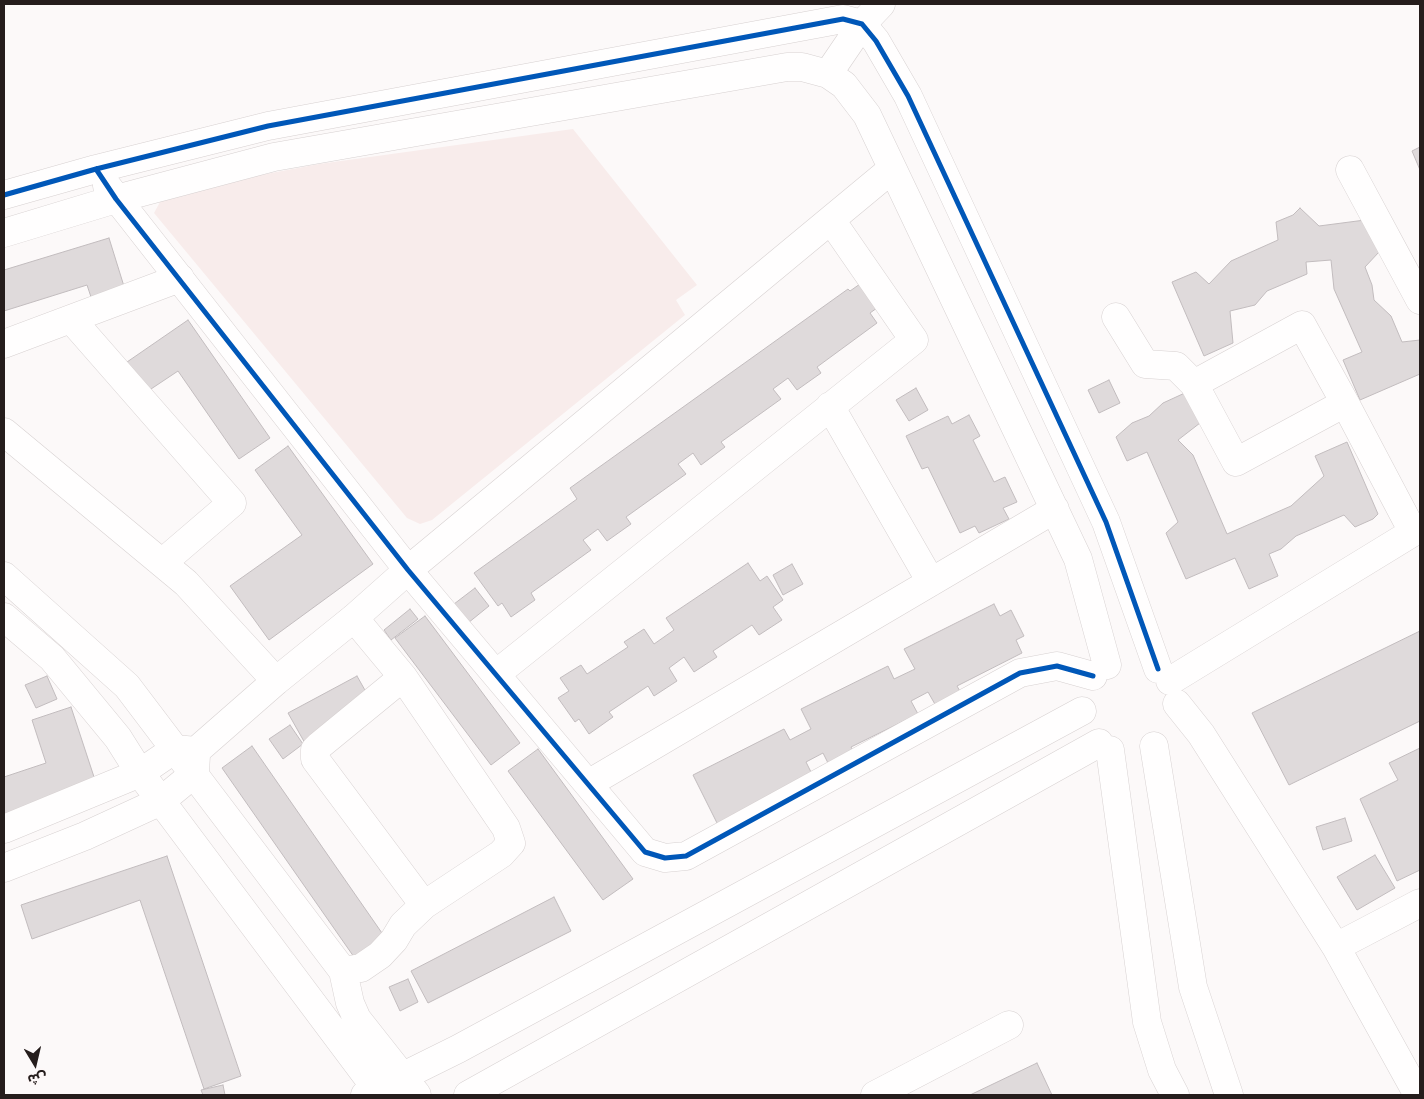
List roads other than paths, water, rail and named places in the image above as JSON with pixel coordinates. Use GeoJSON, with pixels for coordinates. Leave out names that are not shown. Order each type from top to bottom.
{"type":"FeatureCollection","features":[{"type":"Feature","properties":{"kind":"street"},"geometry":{"type":"LineString","coordinates":[[828,74],[862,24],[881,4]]}},
{"type":"Feature","properties":{"kind":"street"},"geometry":{"type":"LineString","coordinates":[[4,195],[96,169],[278,124],[843,19],[862,24],[876,41],[908,96],[1106,522],[1168,685],[1336,947],[1418,1095]]}},
{"type":"Feature","properties":{"kind":"street"},"geometry":{"type":"LineString","coordinates":[[4,233],[116,199],[274,157],[787,67],[802,67],[828,74],[844,86],[867,115],[1078,559],[1100,671]]}},
{"type":"Feature","properties":{"kind":"street"},"geometry":{"type":"LineString","coordinates":[[96,169],[116,199],[408,570],[645,852],[665,858],[686,856],[1020,673],[1057,666],[1100,671]]}},
{"type":"Feature","properties":{"kind":"street"},"geometry":{"type":"LineString","coordinates":[[4,868],[85,836],[161,801],[189,758],[276,681],[892,169]]}},
{"type":"Feature","properties":{"kind":"street"},"geometry":{"type":"LineString","coordinates":[[1350,170],[1420,300]]}},
{"type":"Feature","properties":{"kind":"street"},"geometry":{"type":"LineString","coordinates":[[496,674],[914,340],[831,220]]}},
{"type":"Feature","properties":{"kind":"street"},"geometry":{"type":"LineString","coordinates":[[4,344],[180,278]]}},
{"type":"Feature","properties":{"kind":"street"},"geometry":{"type":"LineString","coordinates":[[1116,316],[1145,364],[1176,366],[1194,384],[1236,462],[1345,403]]}},
{"type":"Feature","properties":{"kind":"street"},"geometry":{"type":"LineString","coordinates":[[71,319],[232,503],[162,563]]}},
{"type":"Feature","properties":{"kind":"street"},"geometry":{"type":"LineString","coordinates":[[1168,685],[1417,530],[1302,325],[1194,384]]}},
{"type":"Feature","properties":{"kind":"street"},"geometry":{"type":"LineString","coordinates":[[830,406],[931,582]]}},
{"type":"Feature","properties":{"kind":"street"},"geometry":{"type":"LineString","coordinates":[[4,432],[186,583],[276,681]]}},
{"type":"Feature","properties":{"kind":"street"},"geometry":{"type":"LineString","coordinates":[[588,784],[1055,509]]}},
{"type":"Feature","properties":{"kind":"street"},"geometry":{"type":"LineString","coordinates":[[4,576],[127,686],[189,758],[343,971],[350,1003],[357,1019],[409,1086]]}},
{"type":"Feature","properties":{"kind":"street"},"geometry":{"type":"LineString","coordinates":[[48,614],[14,633],[52,658],[118,738],[161,801],[324,1017],[374,1093],[409,1086],[458,1049],[1082,711]]}},
{"type":"Feature","properties":{"kind":"street"},"geometry":{"type":"LineString","coordinates":[[343,971],[361,968],[380,955],[394,940],[403,925],[424,905],[502,854],[511,844],[506,828],[403,677],[354,618]]}},
{"type":"Feature","properties":{"kind":"street"},"geometry":{"type":"LineString","coordinates":[[468,1095],[1105,746],[1133,754],[1154,746],[1172,728],[1168,685],[1142,661],[1124,659],[1100,671],[1082,699],[1082,711],[1085,723],[1105,746],[1147,1022],[1162,1070],[1175,1095]]}},
{"type":"Feature","properties":{"kind":"street"},"geometry":{"type":"LineString","coordinates":[[403,677],[320,745],[315,750],[315,758],[424,905]]}},
{"type":"Feature","properties":{"kind":"street"},"geometry":{"type":"LineString","coordinates":[[1154,746],[1193,987],[1229,1095]]}},
{"type":"Feature","properties":{"kind":"street"},"geometry":{"type":"LineString","coordinates":[[4,829],[140,772],[189,758]]}},
{"type":"Feature","properties":{"kind":"street"},"geometry":{"type":"LineString","coordinates":[[1336,947],[1420,903]]}},
{"type":"Feature","properties":{"kind":"street"},"geometry":{"type":"LineString","coordinates":[[324,1017],[350,1003]]}},
{"type":"Feature","properties":{"kind":"street"},"geometry":{"type":"LineString","coordinates":[[875,1095],[1009,1025]]}}]}
